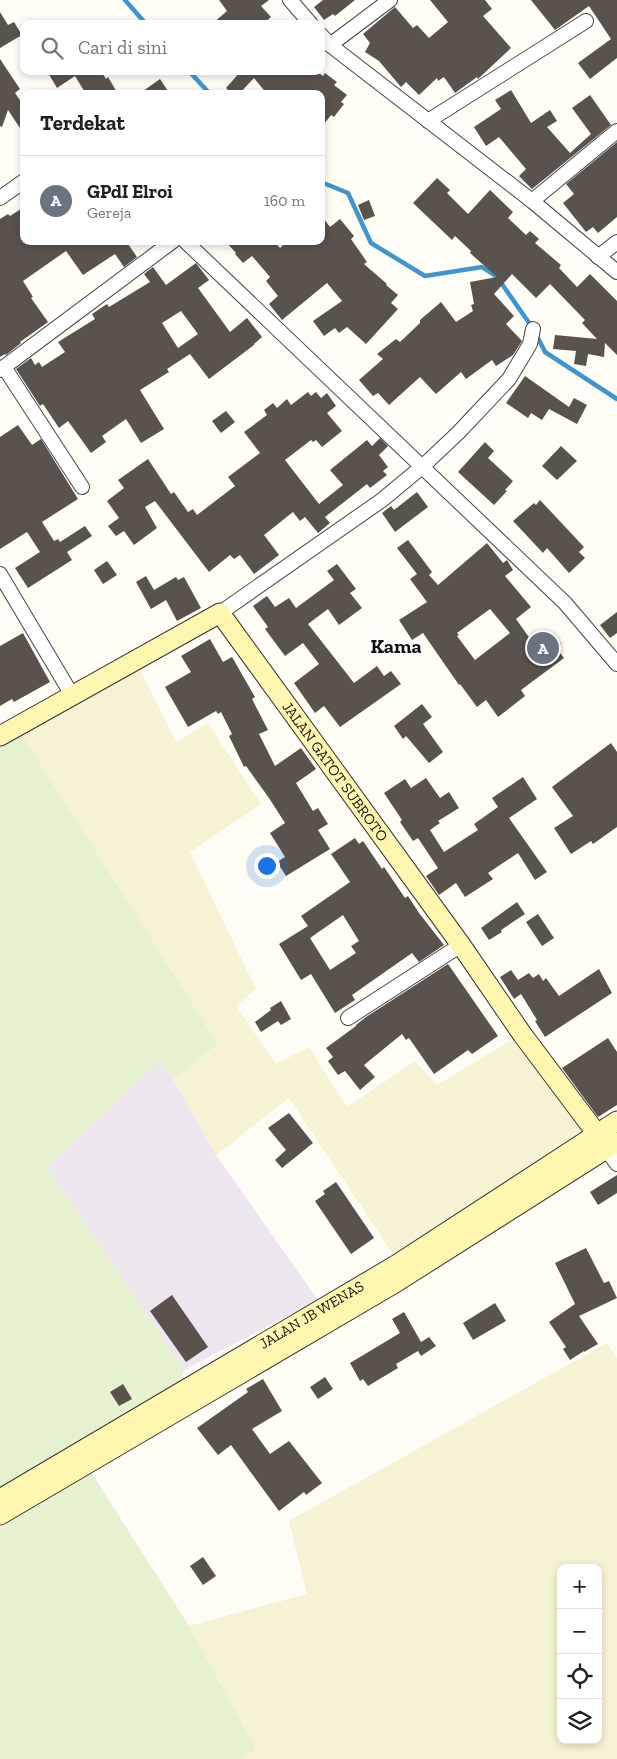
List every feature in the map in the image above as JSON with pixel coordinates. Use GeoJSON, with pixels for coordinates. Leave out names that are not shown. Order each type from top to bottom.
{"type":"FeatureCollection","features":[{"type":"Feature","properties":{"kind":"main road"},"geometry":{"type":"LineString","coordinates":[[0,736],[220,612]]}},
{"type":"Feature","properties":{"kind":"main road","name":"JALAN GATOT SUBROTO"},"geometry":{"type":"LineString","coordinates":[[220,612],[461,945],[522,1034],[609,1147]]}},
{"type":"Feature","properties":{"kind":"main road","name":"JALAN JB WENAS"},"geometry":{"type":"LineString","coordinates":[[0,1515],[276,1344],[396,1266],[609,1147],[617,1121]]}},
{"type":"Feature","properties":{"kind":"main road","name":"JALAN JB WENAS"},"geometry":{"type":"LineString","coordinates":[[0,1498],[276,1344]]}},
{"type":"Feature","properties":{"kind":"street"},"geometry":{"type":"LineString","coordinates":[[290,0],[308,20]]}},
{"type":"Feature","properties":{"kind":"street"},"geometry":{"type":"LineString","coordinates":[[390,0],[326,40],[532,201],[617,272]]}},
{"type":"Feature","properties":{"kind":"street"},"geometry":{"type":"LineString","coordinates":[[428,121],[586,21]]}},
{"type":"Feature","properties":{"kind":"street"},"geometry":{"type":"LineString","coordinates":[[532,201],[617,131]]}},
{"type":"Feature","properties":{"kind":"street"},"geometry":{"type":"LineString","coordinates":[[0,198],[20,184]]}},
{"type":"Feature","properties":{"kind":"street"},"geometry":{"type":"LineString","coordinates":[[598,257],[617,242]]}},
{"type":"Feature","properties":{"kind":"street"},"geometry":{"type":"LineString","coordinates":[[82,487],[2,369],[168,245]]}},
{"type":"Feature","properties":{"kind":"street"},"geometry":{"type":"LineString","coordinates":[[189,245],[565,603],[617,664]]}},
{"type":"Feature","properties":{"kind":"street"},"geometry":{"type":"LineString","coordinates":[[220,612],[382,500],[423,466],[458,433],[509,379],[530,344],[533,329]]}},
{"type":"Feature","properties":{"kind":"street"},"geometry":{"type":"LineString","coordinates":[[0,574],[72,695]]}},
{"type":"Feature","properties":{"kind":"street"},"geometry":{"type":"LineString","coordinates":[[348,1018],[461,945]]}},
{"type":"Feature","properties":{"kind":"shaded area"},"geometry":{"type":"Polygon","coordinates":[[[135,660],[176,742],[208,723],[261,804],[190,852],[256,989],[236,1006],[276,1064],[309,1047],[347,1107],[415,1061],[437,1085],[522,1034],[610,1141],[401,1266],[289,1098],[216,1155],[173,1079],[218,1044],[17,727],[135,660]]]}},
{"type":"Feature","properties":{"kind":"shaded area"},"geometry":{"type":"Polygon","coordinates":[[[160,1061],[173,1079],[216,1155],[318,1300],[184,1370],[47,1167],[160,1061]]]}},
{"type":"Feature","properties":{"kind":"shaded area"},"geometry":{"type":"Polygon","coordinates":[[[607,1343],[617,1358],[617,1759],[241,1759],[256,1749],[189,1626],[307,1594],[289,1521],[607,1343]]]}},
{"type":"Feature","properties":{"kind":"green space"},"geometry":{"type":"Polygon","coordinates":[[[17,727],[218,1044],[173,1079],[160,1061],[47,1167],[184,1370],[181,1382],[0,1490],[0,737],[17,727]]]}},
{"type":"Feature","properties":{"kind":"green space"},"geometry":{"type":"Polygon","coordinates":[[[89,1469],[189,1626],[256,1749],[241,1759],[0,1759],[0,1522],[89,1469]]]}},
{"type":"Feature","properties":{"kind":"building"},"geometry":{"type":"Polygon","coordinates":[[[219,0],[269,0],[261,6],[271,17],[268,20],[217,20],[227,11],[219,0]]]}},
{"type":"Feature","properties":{"kind":"building"},"geometry":{"type":"Polygon","coordinates":[[[323,0],[355,0],[335,16],[333,14],[324,20],[314,7],[323,0]]]}},
{"type":"Feature","properties":{"kind":"building"},"geometry":{"type":"Polygon","coordinates":[[[430,0],[485,0],[492,9],[483,16],[511,48],[478,79],[477,77],[455,93],[444,77],[438,81],[437,78],[419,95],[406,82],[401,87],[379,61],[365,52],[370,43],[363,34],[395,7],[413,28],[417,25],[429,38],[448,22],[430,0]]]}},
{"type":"Feature","properties":{"kind":"building"},"geometry":{"type":"Polygon","coordinates":[[[531,0],[617,0],[617,58],[590,79],[578,63],[611,39],[589,6],[555,30],[531,0]]]}},
{"type":"Feature","properties":{"kind":"building"},"geometry":{"type":"Polygon","coordinates":[[[0,12],[8,25],[14,22],[20,32],[20,36],[0,48],[0,12]]]}},
{"type":"Feature","properties":{"kind":"building"},"geometry":{"type":"Polygon","coordinates":[[[0,59],[20,89],[15,93],[20,100],[20,128],[8,110],[2,127],[0,126],[0,59]]]}},
{"type":"Feature","properties":{"kind":"building"},"geometry":{"type":"Polygon","coordinates":[[[325,73],[337,82],[334,85],[347,95],[341,102],[344,104],[334,117],[331,115],[325,123],[325,90],[264,90],[254,78],[243,90],[228,90],[226,88],[237,75],[323,76],[325,73]]]}},
{"type":"Feature","properties":{"kind":"building"},"geometry":{"type":"Polygon","coordinates":[[[49,75],[104,75],[106,79],[108,77],[116,90],[84,90],[75,76],[57,88],[49,75]]]}},
{"type":"Feature","properties":{"kind":"building"},"geometry":{"type":"Polygon","coordinates":[[[160,79],[167,90],[145,90],[160,79]]]}},
{"type":"Feature","properties":{"kind":"building"},"geometry":{"type":"Polygon","coordinates":[[[511,90],[531,123],[550,110],[557,121],[547,127],[570,153],[591,134],[572,108],[590,95],[611,125],[532,189],[519,176],[526,169],[499,137],[486,146],[474,127],[501,109],[495,100],[511,90]]]}},
{"type":"Feature","properties":{"kind":"building"},"geometry":{"type":"Polygon","coordinates":[[[617,142],[617,217],[598,233],[593,227],[586,232],[563,203],[574,194],[566,184],[617,142]]]}},
{"type":"Feature","properties":{"kind":"building"},"geometry":{"type":"Polygon","coordinates":[[[437,178],[450,190],[447,193],[468,214],[490,190],[513,212],[508,218],[526,235],[530,231],[539,239],[535,243],[561,265],[559,268],[577,287],[590,274],[617,301],[617,355],[605,343],[604,357],[588,354],[586,366],[574,364],[576,351],[553,349],[555,335],[597,339],[582,323],[585,320],[550,284],[536,298],[512,274],[494,294],[514,316],[506,324],[522,341],[513,355],[496,366],[492,360],[466,379],[461,372],[436,394],[420,377],[389,405],[378,393],[373,396],[359,380],[383,359],[377,354],[396,339],[400,342],[420,323],[420,320],[441,302],[456,322],[473,311],[471,305],[474,304],[470,282],[497,277],[470,253],[471,251],[455,236],[452,240],[413,203],[437,178]]]}},
{"type":"Feature","properties":{"kind":"building"},"geometry":{"type":"Polygon","coordinates":[[[369,200],[375,216],[364,220],[358,205],[369,200]]]}},
{"type":"Feature","properties":{"kind":"building"},"geometry":{"type":"Polygon","coordinates":[[[20,210],[20,245],[129,245],[137,257],[124,267],[115,254],[83,275],[66,251],[23,281],[33,297],[31,298],[48,322],[20,342],[6,355],[0,357],[0,219],[8,214],[10,216],[20,210]]]}},
{"type":"Feature","properties":{"kind":"building"},"geometry":{"type":"Polygon","coordinates":[[[340,219],[354,236],[351,239],[367,262],[364,264],[398,295],[391,303],[398,309],[366,344],[347,327],[339,333],[335,328],[324,336],[313,321],[342,301],[327,283],[282,320],[269,304],[278,296],[266,281],[270,277],[252,256],[243,263],[229,245],[277,245],[280,248],[283,245],[325,245],[325,220],[330,227],[340,219]]]}},
{"type":"Feature","properties":{"kind":"building"},"geometry":{"type":"Polygon","coordinates":[[[196,263],[209,280],[198,288],[230,332],[247,318],[262,337],[209,379],[190,354],[167,369],[169,372],[140,390],[164,429],[141,443],[126,419],[102,436],[106,442],[91,453],[68,421],[59,428],[43,404],[40,406],[16,369],[31,358],[35,365],[39,362],[42,367],[65,352],[58,342],[95,319],[92,314],[107,304],[109,307],[150,282],[144,274],[153,267],[166,285],[196,263]],[[181,311],[162,323],[178,348],[198,334],[181,311]]]}},
{"type":"Feature","properties":{"kind":"building"},"geometry":{"type":"Polygon","coordinates":[[[525,376],[569,407],[574,398],[587,405],[577,424],[549,409],[542,420],[531,413],[528,418],[506,403],[525,376]]]}},
{"type":"Feature","properties":{"kind":"building"},"geometry":{"type":"Polygon","coordinates":[[[308,392],[311,396],[316,392],[321,398],[327,393],[336,406],[327,413],[342,431],[322,447],[316,440],[313,442],[311,440],[285,460],[319,504],[343,485],[330,470],[367,440],[372,446],[380,438],[388,446],[379,455],[388,467],[383,471],[387,475],[370,488],[367,484],[325,517],[330,523],[318,533],[305,517],[300,521],[293,512],[264,535],[279,555],[254,574],[240,555],[234,559],[230,555],[209,572],[155,501],[145,507],[157,528],[134,545],[124,531],[116,536],[108,526],[119,518],[107,501],[124,488],[118,480],[148,459],[171,494],[174,492],[188,512],[193,509],[197,515],[235,486],[228,477],[260,453],[244,432],[267,415],[264,410],[273,403],[277,408],[287,399],[291,405],[308,392]]]}},
{"type":"Feature","properties":{"kind":"building"},"geometry":{"type":"Polygon","coordinates":[[[226,411],[235,422],[221,433],[212,421],[226,411]]]}},
{"type":"Feature","properties":{"kind":"building"},"geometry":{"type":"Polygon","coordinates":[[[18,425],[32,445],[41,439],[78,499],[42,522],[54,541],[58,539],[60,542],[85,526],[92,536],[67,552],[72,560],[28,588],[15,568],[40,552],[27,532],[0,549],[0,437],[18,425]]]}},
{"type":"Feature","properties":{"kind":"building"},"geometry":{"type":"Polygon","coordinates":[[[485,442],[494,451],[488,458],[513,481],[505,490],[507,491],[494,505],[458,472],[485,442]]]}},
{"type":"Feature","properties":{"kind":"building"},"geometry":{"type":"Polygon","coordinates":[[[561,446],[577,461],[557,480],[542,466],[561,446]]]}},
{"type":"Feature","properties":{"kind":"building"},"geometry":{"type":"Polygon","coordinates":[[[417,492],[428,507],[395,532],[382,513],[391,506],[394,510],[417,492]]]}},
{"type":"Feature","properties":{"kind":"building"},"geometry":{"type":"Polygon","coordinates":[[[540,500],[584,547],[579,552],[585,558],[569,573],[547,548],[543,553],[513,521],[540,500]]]}},
{"type":"Feature","properties":{"kind":"building"},"geometry":{"type":"Polygon","coordinates":[[[408,540],[432,572],[429,575],[438,585],[487,543],[503,563],[507,560],[513,570],[505,576],[531,607],[516,619],[531,640],[543,630],[549,638],[554,634],[561,644],[556,648],[564,658],[521,690],[525,696],[498,717],[486,700],[477,707],[459,685],[423,633],[412,640],[399,620],[427,602],[410,579],[417,574],[397,548],[408,540]],[[490,609],[457,633],[459,635],[457,636],[475,660],[510,633],[490,609]]]}},
{"type":"Feature","properties":{"kind":"building"},"geometry":{"type":"Polygon","coordinates":[[[107,561],[117,575],[103,584],[94,570],[107,561]]]}},
{"type":"Feature","properties":{"kind":"building"},"geometry":{"type":"Polygon","coordinates":[[[337,564],[356,589],[350,593],[362,608],[339,625],[328,609],[308,624],[354,683],[377,666],[384,676],[391,671],[401,684],[340,727],[324,706],[315,713],[294,683],[319,664],[303,643],[285,656],[265,629],[268,627],[253,606],[267,596],[275,607],[289,598],[296,608],[334,580],[327,571],[337,564]]]}},
{"type":"Feature","properties":{"kind":"building"},"geometry":{"type":"Polygon","coordinates":[[[146,576],[154,590],[176,577],[178,580],[184,577],[201,608],[177,621],[166,600],[151,609],[136,582],[146,576]]]}},
{"type":"Feature","properties":{"kind":"building"},"geometry":{"type":"Polygon","coordinates":[[[617,612],[617,633],[610,638],[600,625],[617,612]]]}},
{"type":"Feature","properties":{"kind":"building"},"geometry":{"type":"Polygon","coordinates":[[[23,633],[50,682],[14,702],[12,699],[0,706],[0,646],[23,633]]]}},
{"type":"Feature","properties":{"kind":"building"},"geometry":{"type":"Polygon","coordinates":[[[210,639],[223,662],[232,657],[255,697],[252,699],[268,730],[259,734],[275,766],[301,748],[316,769],[296,783],[313,811],[318,808],[328,824],[318,830],[330,849],[286,876],[277,862],[285,857],[270,833],[285,823],[246,766],[244,767],[229,736],[232,734],[221,712],[218,714],[216,711],[188,727],[165,687],[191,672],[181,656],[210,639]]]}},
{"type":"Feature","properties":{"kind":"building"},"geometry":{"type":"Polygon","coordinates":[[[422,704],[432,717],[423,724],[443,752],[429,763],[406,736],[403,739],[394,726],[422,704]]]}},
{"type":"Feature","properties":{"kind":"building"},"geometry":{"type":"Polygon","coordinates":[[[611,743],[617,752],[617,827],[593,844],[591,841],[571,854],[554,828],[573,816],[552,787],[611,743]]]}},
{"type":"Feature","properties":{"kind":"building"},"geometry":{"type":"Polygon","coordinates":[[[523,777],[537,799],[509,818],[547,872],[535,880],[518,853],[488,873],[493,879],[465,897],[456,883],[439,895],[426,876],[438,868],[418,838],[413,841],[384,793],[405,779],[411,788],[426,778],[440,798],[449,792],[459,808],[438,821],[440,823],[430,830],[444,852],[478,830],[474,824],[498,807],[492,798],[523,777]]]}},
{"type":"Feature","properties":{"kind":"building"},"geometry":{"type":"Polygon","coordinates":[[[355,838],[359,844],[363,841],[382,869],[384,867],[405,898],[408,896],[444,945],[419,962],[412,953],[352,995],[355,1000],[335,1013],[311,974],[301,980],[279,944],[308,926],[301,916],[350,882],[331,854],[355,838]],[[343,915],[310,938],[330,970],[356,953],[351,946],[359,941],[343,915]]]}},
{"type":"Feature","properties":{"kind":"building"},"geometry":{"type":"Polygon","coordinates":[[[517,902],[525,914],[489,940],[481,928],[517,902]]]}},
{"type":"Feature","properties":{"kind":"building"},"geometry":{"type":"Polygon","coordinates":[[[538,914],[554,938],[542,946],[526,922],[538,914]]]}},
{"type":"Feature","properties":{"kind":"building"},"geometry":{"type":"Polygon","coordinates":[[[448,964],[498,1036],[472,1054],[468,1050],[434,1074],[409,1038],[406,1040],[402,1034],[364,1065],[375,1077],[360,1090],[345,1071],[338,1075],[328,1061],[333,1057],[326,1048],[366,1017],[448,964]]]}},
{"type":"Feature","properties":{"kind":"building"},"geometry":{"type":"Polygon","coordinates":[[[599,969],[612,993],[545,1037],[521,994],[514,999],[500,977],[511,970],[518,980],[529,973],[533,978],[539,974],[543,981],[546,978],[559,996],[599,969]]]}},
{"type":"Feature","properties":{"kind":"building"},"geometry":{"type":"Polygon","coordinates":[[[281,1001],[291,1019],[281,1025],[278,1021],[261,1032],[255,1022],[281,1001]]]}},
{"type":"Feature","properties":{"kind":"building"},"geometry":{"type":"Polygon","coordinates":[[[608,1038],[617,1052],[617,1105],[598,1117],[562,1068],[608,1038]]]}},
{"type":"Feature","properties":{"kind":"building"},"geometry":{"type":"Polygon","coordinates":[[[289,1113],[313,1143],[282,1168],[275,1160],[286,1150],[268,1128],[289,1113]]]}},
{"type":"Feature","properties":{"kind":"building"},"geometry":{"type":"Polygon","coordinates":[[[617,1175],[617,1193],[598,1205],[590,1192],[617,1175]]]}},
{"type":"Feature","properties":{"kind":"building"},"geometry":{"type":"Polygon","coordinates":[[[336,1182],[374,1238],[351,1254],[315,1201],[325,1194],[323,1191],[336,1182]]]}},
{"type":"Feature","properties":{"kind":"building"},"geometry":{"type":"Polygon","coordinates":[[[586,1248],[604,1283],[609,1281],[617,1298],[579,1316],[598,1344],[570,1360],[563,1349],[566,1347],[549,1322],[575,1304],[555,1263],[586,1248]]]}},
{"type":"Feature","properties":{"kind":"building"},"geometry":{"type":"Polygon","coordinates":[[[172,1295],[208,1347],[186,1362],[150,1311],[172,1295]]]}},
{"type":"Feature","properties":{"kind":"building"},"geometry":{"type":"Polygon","coordinates":[[[495,1303],[506,1321],[473,1340],[463,1323],[495,1303]]]}},
{"type":"Feature","properties":{"kind":"building"},"geometry":{"type":"Polygon","coordinates":[[[404,1312],[421,1342],[429,1337],[436,1346],[421,1356],[418,1351],[396,1364],[398,1368],[368,1386],[363,1379],[360,1381],[350,1363],[400,1333],[392,1319],[404,1312]]]}},
{"type":"Feature","properties":{"kind":"building"},"geometry":{"type":"Polygon","coordinates":[[[325,1377],[333,1389],[318,1399],[310,1387],[325,1377]]]}},
{"type":"Feature","properties":{"kind":"building"},"geometry":{"type":"Polygon","coordinates":[[[263,1379],[282,1411],[252,1429],[270,1454],[289,1441],[322,1483],[306,1495],[304,1492],[279,1511],[231,1445],[218,1455],[197,1428],[248,1392],[246,1389],[263,1379]]]}},
{"type":"Feature","properties":{"kind":"building"},"geometry":{"type":"Polygon","coordinates":[[[123,1384],[132,1399],[119,1406],[110,1392],[123,1384]]]}},
{"type":"Feature","properties":{"kind":"building"},"geometry":{"type":"Polygon","coordinates":[[[203,1557],[216,1576],[203,1585],[190,1566],[203,1557]]]}},
{"type":"Feature","properties":{"kind":"waterway"},"geometry":{"type":"LineString","coordinates":[[125,0],[142,20]]}},
{"type":"Feature","properties":{"kind":"waterway"},"geometry":{"type":"LineString","coordinates":[[193,75],[206,90]]}},
{"type":"Feature","properties":{"kind":"waterway"},"geometry":{"type":"LineString","coordinates":[[325,184],[348,193],[371,243],[425,276],[482,267],[497,277],[532,327]]}},
{"type":"Feature","properties":{"kind":"waterway"},"geometry":{"type":"LineString","coordinates":[[536,334],[545,352],[617,399]]}},
{"type":"Feature","properties":{"kind":"place","name":"GPdI Elroi"},"geometry":{"type":"Point","coordinates":[543,648]}},
{"type":"Feature","properties":{"kind":"district","name":"Kama"},"geometry":{"type":"Point","coordinates":[396,646]}}]}
